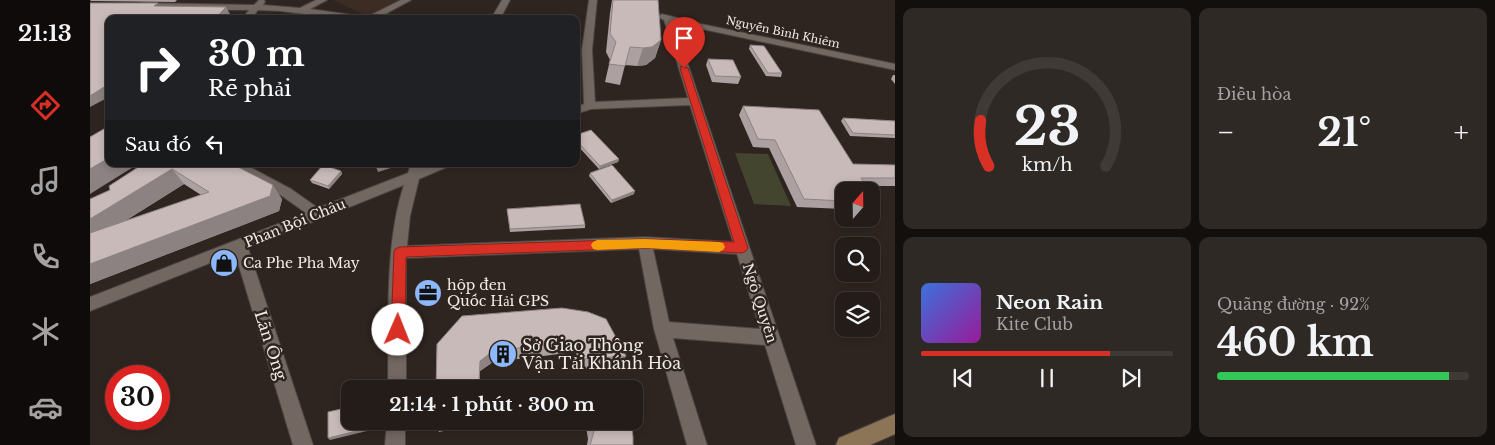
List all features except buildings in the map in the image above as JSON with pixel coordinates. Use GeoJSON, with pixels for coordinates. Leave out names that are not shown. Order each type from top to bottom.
{"type":"FeatureCollection","features":[{"type":"Feature","properties":{"kind":"street"},"geometry":{"type":"LineString","coordinates":[[301,10],[323,0]]}},
{"type":"Feature","properties":{"kind":"street"},"geometry":{"type":"LineString","coordinates":[[375,15],[407,0]]}},
{"type":"Feature","properties":{"kind":"street"},"geometry":{"type":"LineString","coordinates":[[497,15],[506,0]]}},
{"type":"Feature","properties":{"kind":"street"},"geometry":{"type":"LineString","coordinates":[[590,106],[587,50],[593,0]]}},
{"type":"Feature","properties":{"kind":"street"},"geometry":{"type":"LineString","coordinates":[[136,6],[185,3],[260,3],[327,15]]}},
{"type":"Feature","properties":{"kind":"street"},"geometry":{"type":"LineString","coordinates":[[250,15],[260,3]]}},
{"type":"Feature","properties":{"kind":"street","name":"Nguyễn Bình Khiêm"},"geometry":{"type":"LineString","coordinates":[[651,14],[895,67]]}},
{"type":"Feature","properties":{"kind":"street","name":"Ngô Quyền"},"geometry":{"type":"LineString","coordinates":[[668,19],[806,445]]}},
{"type":"Feature","properties":{"kind":"street"},"geometry":{"type":"LineString","coordinates":[[580,49],[587,50]]}},
{"type":"Feature","properties":{"kind":"street"},"geometry":{"type":"LineString","coordinates":[[580,110],[590,106],[695,101]]}},
{"type":"Feature","properties":{"kind":"street"},"geometry":{"type":"LineString","coordinates":[[240,167],[288,192],[316,214]]}},
{"type":"Feature","properties":{"kind":"street","name":"Phan Bội Châu"},"geometry":{"type":"LineString","coordinates":[[90,304],[316,214],[415,170],[430,167]]}},
{"type":"Feature","properties":{"kind":"street"},"geometry":{"type":"LineString","coordinates":[[397,380],[400,252],[415,170]]}},
{"type":"Feature","properties":{"kind":"street"},"geometry":{"type":"LineString","coordinates":[[645,243],[662,329],[697,445]]}},
{"type":"Feature","properties":{"kind":"street"},"geometry":{"type":"LineString","coordinates":[[400,252],[645,243],[742,248]]}},
{"type":"Feature","properties":{"kind":"street","name":"Lãn Ông"},"geometry":{"type":"LineString","coordinates":[[240,245],[303,445]]}},
{"type":"Feature","properties":{"kind":"street"},"geometry":{"type":"LineString","coordinates":[[662,329],[771,338]]}},
{"type":"Feature","properties":{"kind":"street"},"geometry":{"type":"LineString","coordinates":[[846,445],[895,424]]}},
{"type":"Feature","properties":{"kind":"street"},"geometry":{"type":"LineString","coordinates":[[395,445],[396,430]]}},
{"type":"Feature","properties":{"kind":"shaded area"},"geometry":{"type":"Polygon","coordinates":[[[333,0],[399,0],[369,15],[365,15],[333,0]]]}},
{"type":"Feature","properties":{"kind":"green space"},"geometry":{"type":"Polygon","coordinates":[[[735,153],[768,154],[791,206],[754,204],[735,153]]]}},
{"type":"Feature","properties":{"kind":"slow traffic"},"geometry":{"type":"LineString","coordinates":[[597,245],[645,243],[719,247]]}},
{"type":"Feature","properties":{"kind":"place","name":"Ca Phe Pha May"},"geometry":{"type":"Point","coordinates":[224,263]}},
{"type":"Feature","properties":{"kind":"place","name":"hộp đen Quốc Hải GPS"},"geometry":{"type":"Point","coordinates":[428,293]}},
{"type":"Feature","properties":{"kind":"place","name":"Sở Giao Thông Vận Tải Khánh Hòa"},"geometry":{"type":"Point","coordinates":[503,354]}},
{"type":"Feature","properties":{"kind":"route"},"geometry":{"type":"LineString","coordinates":[[398,330],[400,252],[645,243],[742,248],[684,68]]}}]}
